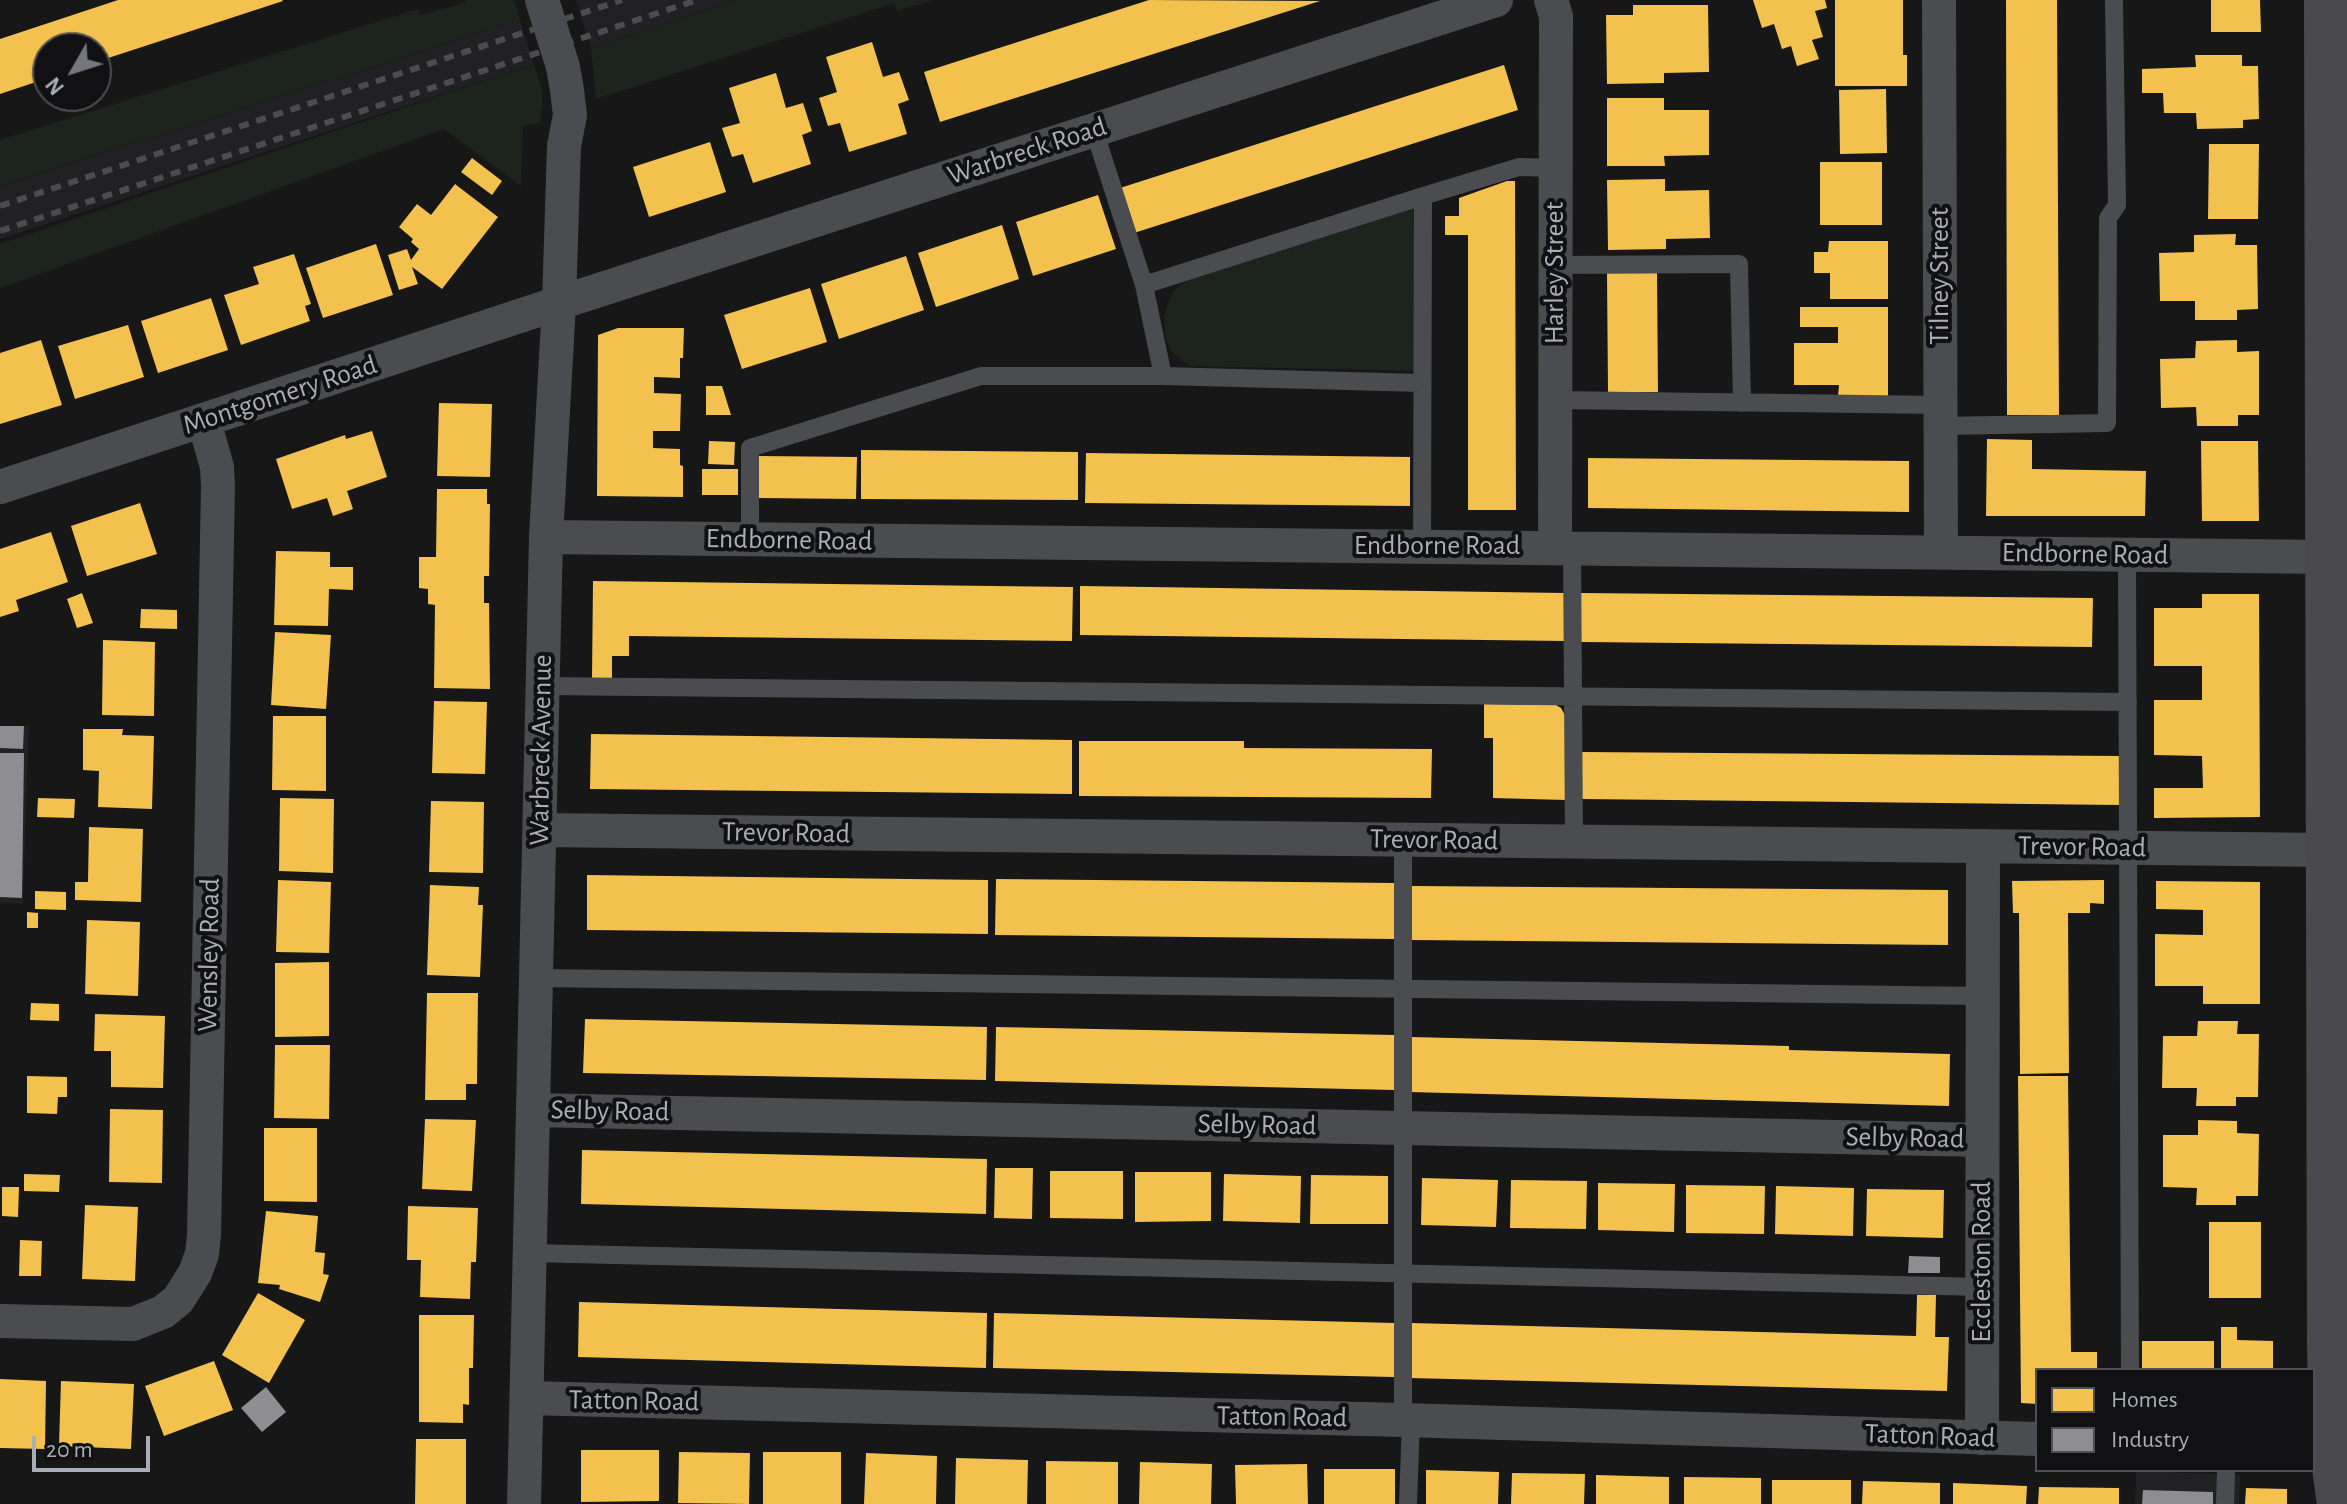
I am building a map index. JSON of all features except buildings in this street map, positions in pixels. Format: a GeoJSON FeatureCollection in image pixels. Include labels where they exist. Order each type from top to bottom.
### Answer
{"type":"FeatureCollection","features":[{"type":"Feature","properties":{"kind":"street","name":"Warbreck Avenue"},"geometry":{"type":"LineString","coordinates":[[524,1504],[546,537],[564,146],[570,115],[563,67],[542,0]]}},
{"type":"Feature","properties":{"kind":"street","name":"Warbreck Road"},"geometry":{"type":"LineString","coordinates":[[559,303],[1496,0]]}},
{"type":"Feature","properties":{"kind":"street","name":"Harley Street"},"geometry":{"type":"LineString","coordinates":[[1551,0],[1556,16],[1555,400],[1564,547]]}},
{"type":"Feature","properties":{"kind":"street","name":"Tilney Street"},"geometry":{"type":"LineString","coordinates":[[1939,0],[1941,553]]}},
{"type":"Feature","properties":{"kind":"street"},"geometry":{"type":"LineString","coordinates":[[2326,0],[2328,850],[2338,1343],[2333,1473]]}},
{"type":"Feature","properties":{"kind":"street","name":"Montgomery Road"},"geometry":{"type":"LineString","coordinates":[[0,487],[559,303]]}},
{"type":"Feature","properties":{"kind":"street","name":"Wensley Road"},"geometry":{"type":"LineString","coordinates":[[0,1321],[133,1324],[163,1312],[178,1300],[195,1273],[202,1254],[218,485],[217,467],[204,421]]}},
{"type":"Feature","properties":{"kind":"street","name":"Endborne Road"},"geometry":{"type":"LineString","coordinates":[[546,537],[2329,557]]}},
{"type":"Feature","properties":{"kind":"street","name":"Trevor Road"},"geometry":{"type":"LineString","coordinates":[[540,830],[2328,850]]}},
{"type":"Feature","properties":{"kind":"street","name":"Eccleston Road"},"geometry":{"type":"LineString","coordinates":[[1982,1438],[1983,846]]}},
{"type":"Feature","properties":{"kind":"street","name":"Selby Road"},"geometry":{"type":"LineString","coordinates":[[533,1110],[1982,1140]]}},
{"type":"Feature","properties":{"kind":"street","name":"Tatton Road"},"geometry":{"type":"LineString","coordinates":[[527,1398],[2035,1439]]}},
{"type":"Feature","properties":{"kind":"lane"},"geometry":{"type":"LineString","coordinates":[[1555,400],[1742,403],[2107,423],[2108,218],[2117,205],[2114,0]]}},
{"type":"Feature","properties":{"kind":"lane"},"geometry":{"type":"LineString","coordinates":[[1094,130],[1144,285],[1163,376]]}},
{"type":"Feature","properties":{"kind":"lane"},"geometry":{"type":"LineString","coordinates":[[1144,285],[1519,167],[1555,168]]}},
{"type":"Feature","properties":{"kind":"lane"},"geometry":{"type":"LineString","coordinates":[[1422,546],[1423,196]]}},
{"type":"Feature","properties":{"kind":"lane"},"geometry":{"type":"LineString","coordinates":[[1555,265],[1739,264],[1742,403]]}},
{"type":"Feature","properties":{"kind":"lane"},"geometry":{"type":"LineString","coordinates":[[750,539],[750,448],[981,376],[1163,376],[1421,383]]}},
{"type":"Feature","properties":{"kind":"lane"},"geometry":{"type":"LineString","coordinates":[[1564,547],[1572,697],[1574,841]]}},
{"type":"Feature","properties":{"kind":"lane"},"geometry":{"type":"LineString","coordinates":[[2127,555],[2130,1368]]}},
{"type":"Feature","properties":{"kind":"lane"},"geometry":{"type":"LineString","coordinates":[[543,686],[2128,702]]}},
{"type":"Feature","properties":{"kind":"lane"},"geometry":{"type":"LineString","coordinates":[[1403,840],[1402,1274],[1408,1504]]}},
{"type":"Feature","properties":{"kind":"lane"},"geometry":{"type":"LineString","coordinates":[[536,978],[1983,996]]}},
{"type":"Feature","properties":{"kind":"lane"},"geometry":{"type":"LineString","coordinates":[[530,1253],[1982,1287]]}},
{"type":"Feature","properties":{"kind":"lane"},"geometry":{"type":"LineString","coordinates":[[2225,1504],[2226,1472]]}},
{"type":"Feature","properties":{"kind":"shaded area"},"geometry":{"type":"Polygon","coordinates":[[[468,0],[514,0],[520,20],[0,186],[0,140],[89,112],[112,112],[112,105],[418,9],[420,15],[468,0]]]}},
{"type":"Feature","properties":{"kind":"shaded area"},"geometry":{"type":"Polygon","coordinates":[[[576,0],[739,0],[591,48],[576,0]]]}},
{"type":"Feature","properties":{"kind":"shaded area"},"geometry":{"type":"Polygon","coordinates":[[[739,0],[932,0],[897,11],[894,3],[596,99],[591,48],[739,0]]]}},
{"type":"Feature","properties":{"kind":"shaded area"},"geometry":{"type":"Polygon","coordinates":[[[520,20],[534,64],[0,239],[0,186],[520,20]]]}},
{"type":"Feature","properties":{"kind":"shaded area"},"geometry":{"type":"Polygon","coordinates":[[[534,64],[542,90],[542,106],[540,123],[523,126],[521,186],[444,129],[0,288],[0,244],[534,64]]]}},
{"type":"Feature","properties":{"kind":"shaded area"},"geometry":{"type":"Polygon","coordinates":[[[1417,203],[1416,371],[1191,366],[1173,353],[1166,340],[1164,319],[1167,306],[1174,290],[1191,278],[1417,203]]]}},
{"type":"Feature","properties":{"kind":"shaded area"},"geometry":{"type":"Polygon","coordinates":[[[0,726],[29,726],[23,904],[0,903],[0,726]]]}},
{"type":"Feature","properties":{"kind":"shaded area"},"geometry":{"type":"Polygon","coordinates":[[[2136,1472],[2240,1475],[2239,1504],[2135,1504],[2136,1472]]]}},
{"type":"Feature","properties":{"kind":"railway"},"geometry":{"type":"LineString","coordinates":[[0,206],[622,0]]}},
{"type":"Feature","properties":{"kind":"railway"},"geometry":{"type":"LineString","coordinates":[[0,231],[697,0]]}}]}
